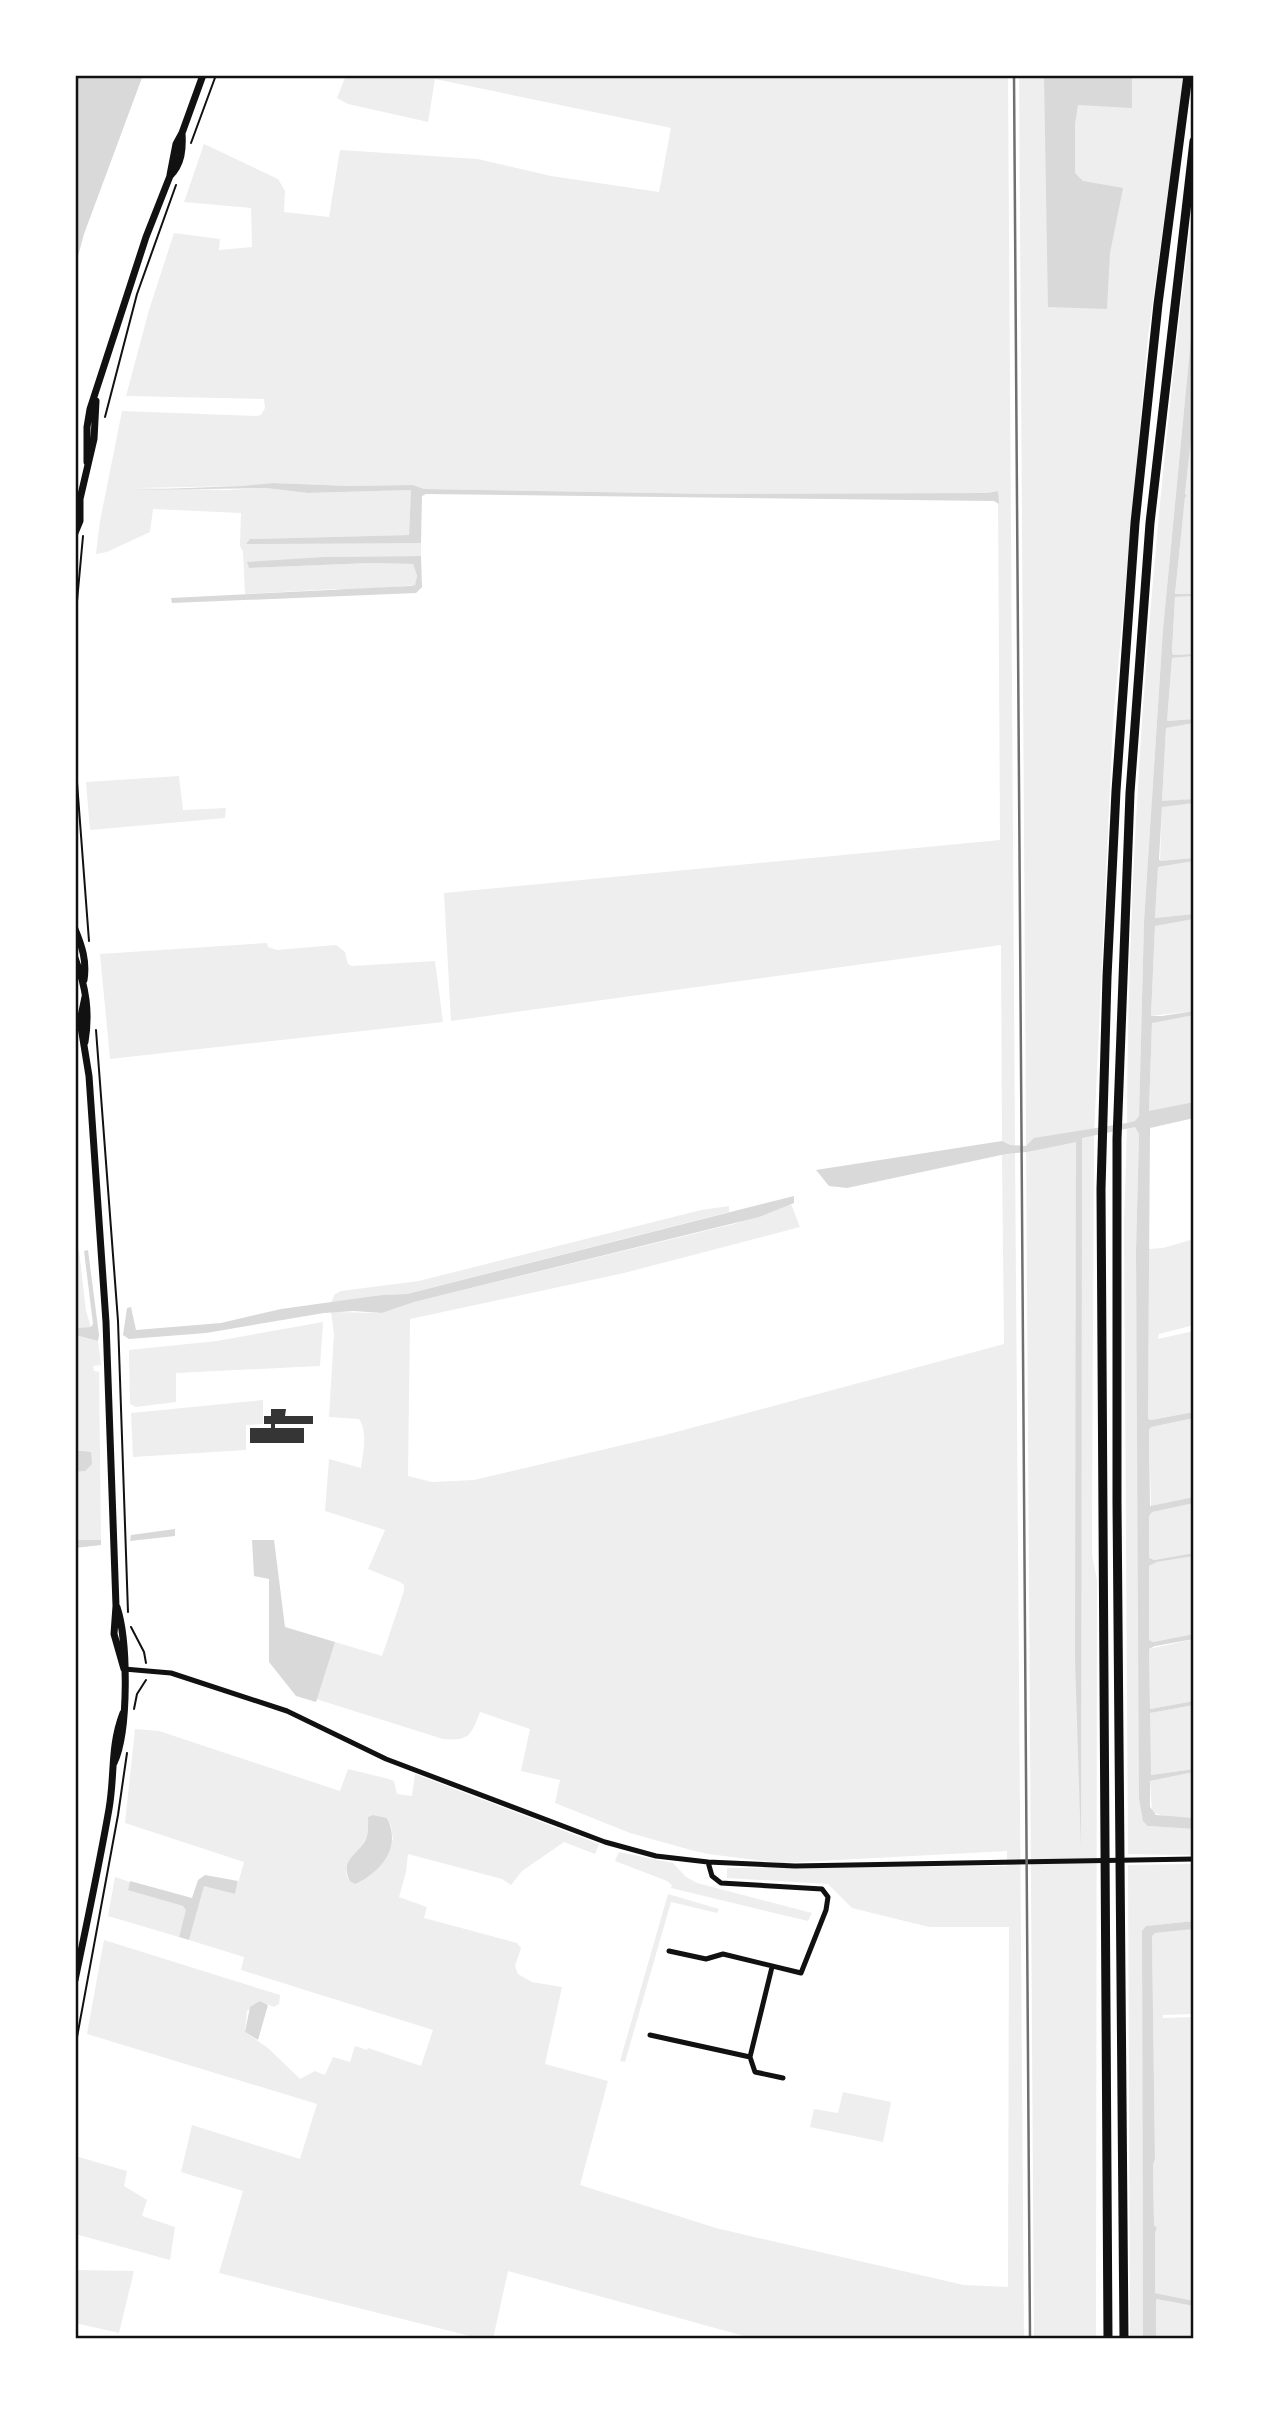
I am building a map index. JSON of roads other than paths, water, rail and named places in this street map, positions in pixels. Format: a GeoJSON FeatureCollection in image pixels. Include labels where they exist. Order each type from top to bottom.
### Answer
{"type":"FeatureCollection","features":[{"type":"Feature","properties":{"kind":"highway"},"geometry":{"type":"LineString","coordinates":[[1108,2339],[1102,1502],[1102,1142],[1107,976],[1116,791],[1135,523],[1158,304],[1188,75]]}},
{"type":"Feature","properties":{"kind":"highway"},"geometry":{"type":"LineString","coordinates":[[1124,2339],[1117,1501],[1117,1139],[1130,793],[1150,523],[1194,141]]}},
{"type":"Feature","properties":{"kind":"main road"},"geometry":{"type":"LineString","coordinates":[[79,533],[80,499],[94,439],[98,387],[146,237],[170,176],[176,144],[203,78]]}},
{"type":"Feature","properties":{"kind":"main road"},"geometry":{"type":"LineString","coordinates":[[75,511],[80,499]]}},
{"type":"Feature","properties":{"kind":"main road"},"geometry":{"type":"LineString","coordinates":[[75,929],[83,950],[83,981]]}},
{"type":"Feature","properties":{"kind":"main road"},"geometry":{"type":"LineString","coordinates":[[75,958],[85,997],[80,1021],[89,1076],[106,1322],[116,1606],[124,1636],[122,1713],[112,1751],[114,1764],[109,1806],[75,1980]]}},
{"type":"Feature","properties":{"kind":"street"},"geometry":{"type":"LineString","coordinates":[[124,1669],[172,1673],[287,1711],[386,1759],[605,1842],[656,1856],[708,1863],[794,1866],[1194,1858]]}},
{"type":"Feature","properties":{"kind":"street"},"geometry":{"type":"LineString","coordinates":[[669,1951],[706,1959],[723,1954],[801,1973],[828,1897],[822,1889],[721,1883],[712,1876],[708,1863]]}},
{"type":"Feature","properties":{"kind":"street"},"geometry":{"type":"LineString","coordinates":[[772,1967],[750,2057],[755,2072],[783,2078]]}},
{"type":"Feature","properties":{"kind":"street"},"geometry":{"type":"LineString","coordinates":[[650,2035],[750,2057]]}},
{"type":"Feature","properties":{"kind":"railway"},"geometry":{"type":"LineString","coordinates":[[1014,75],[1030,2339]]}}]}
